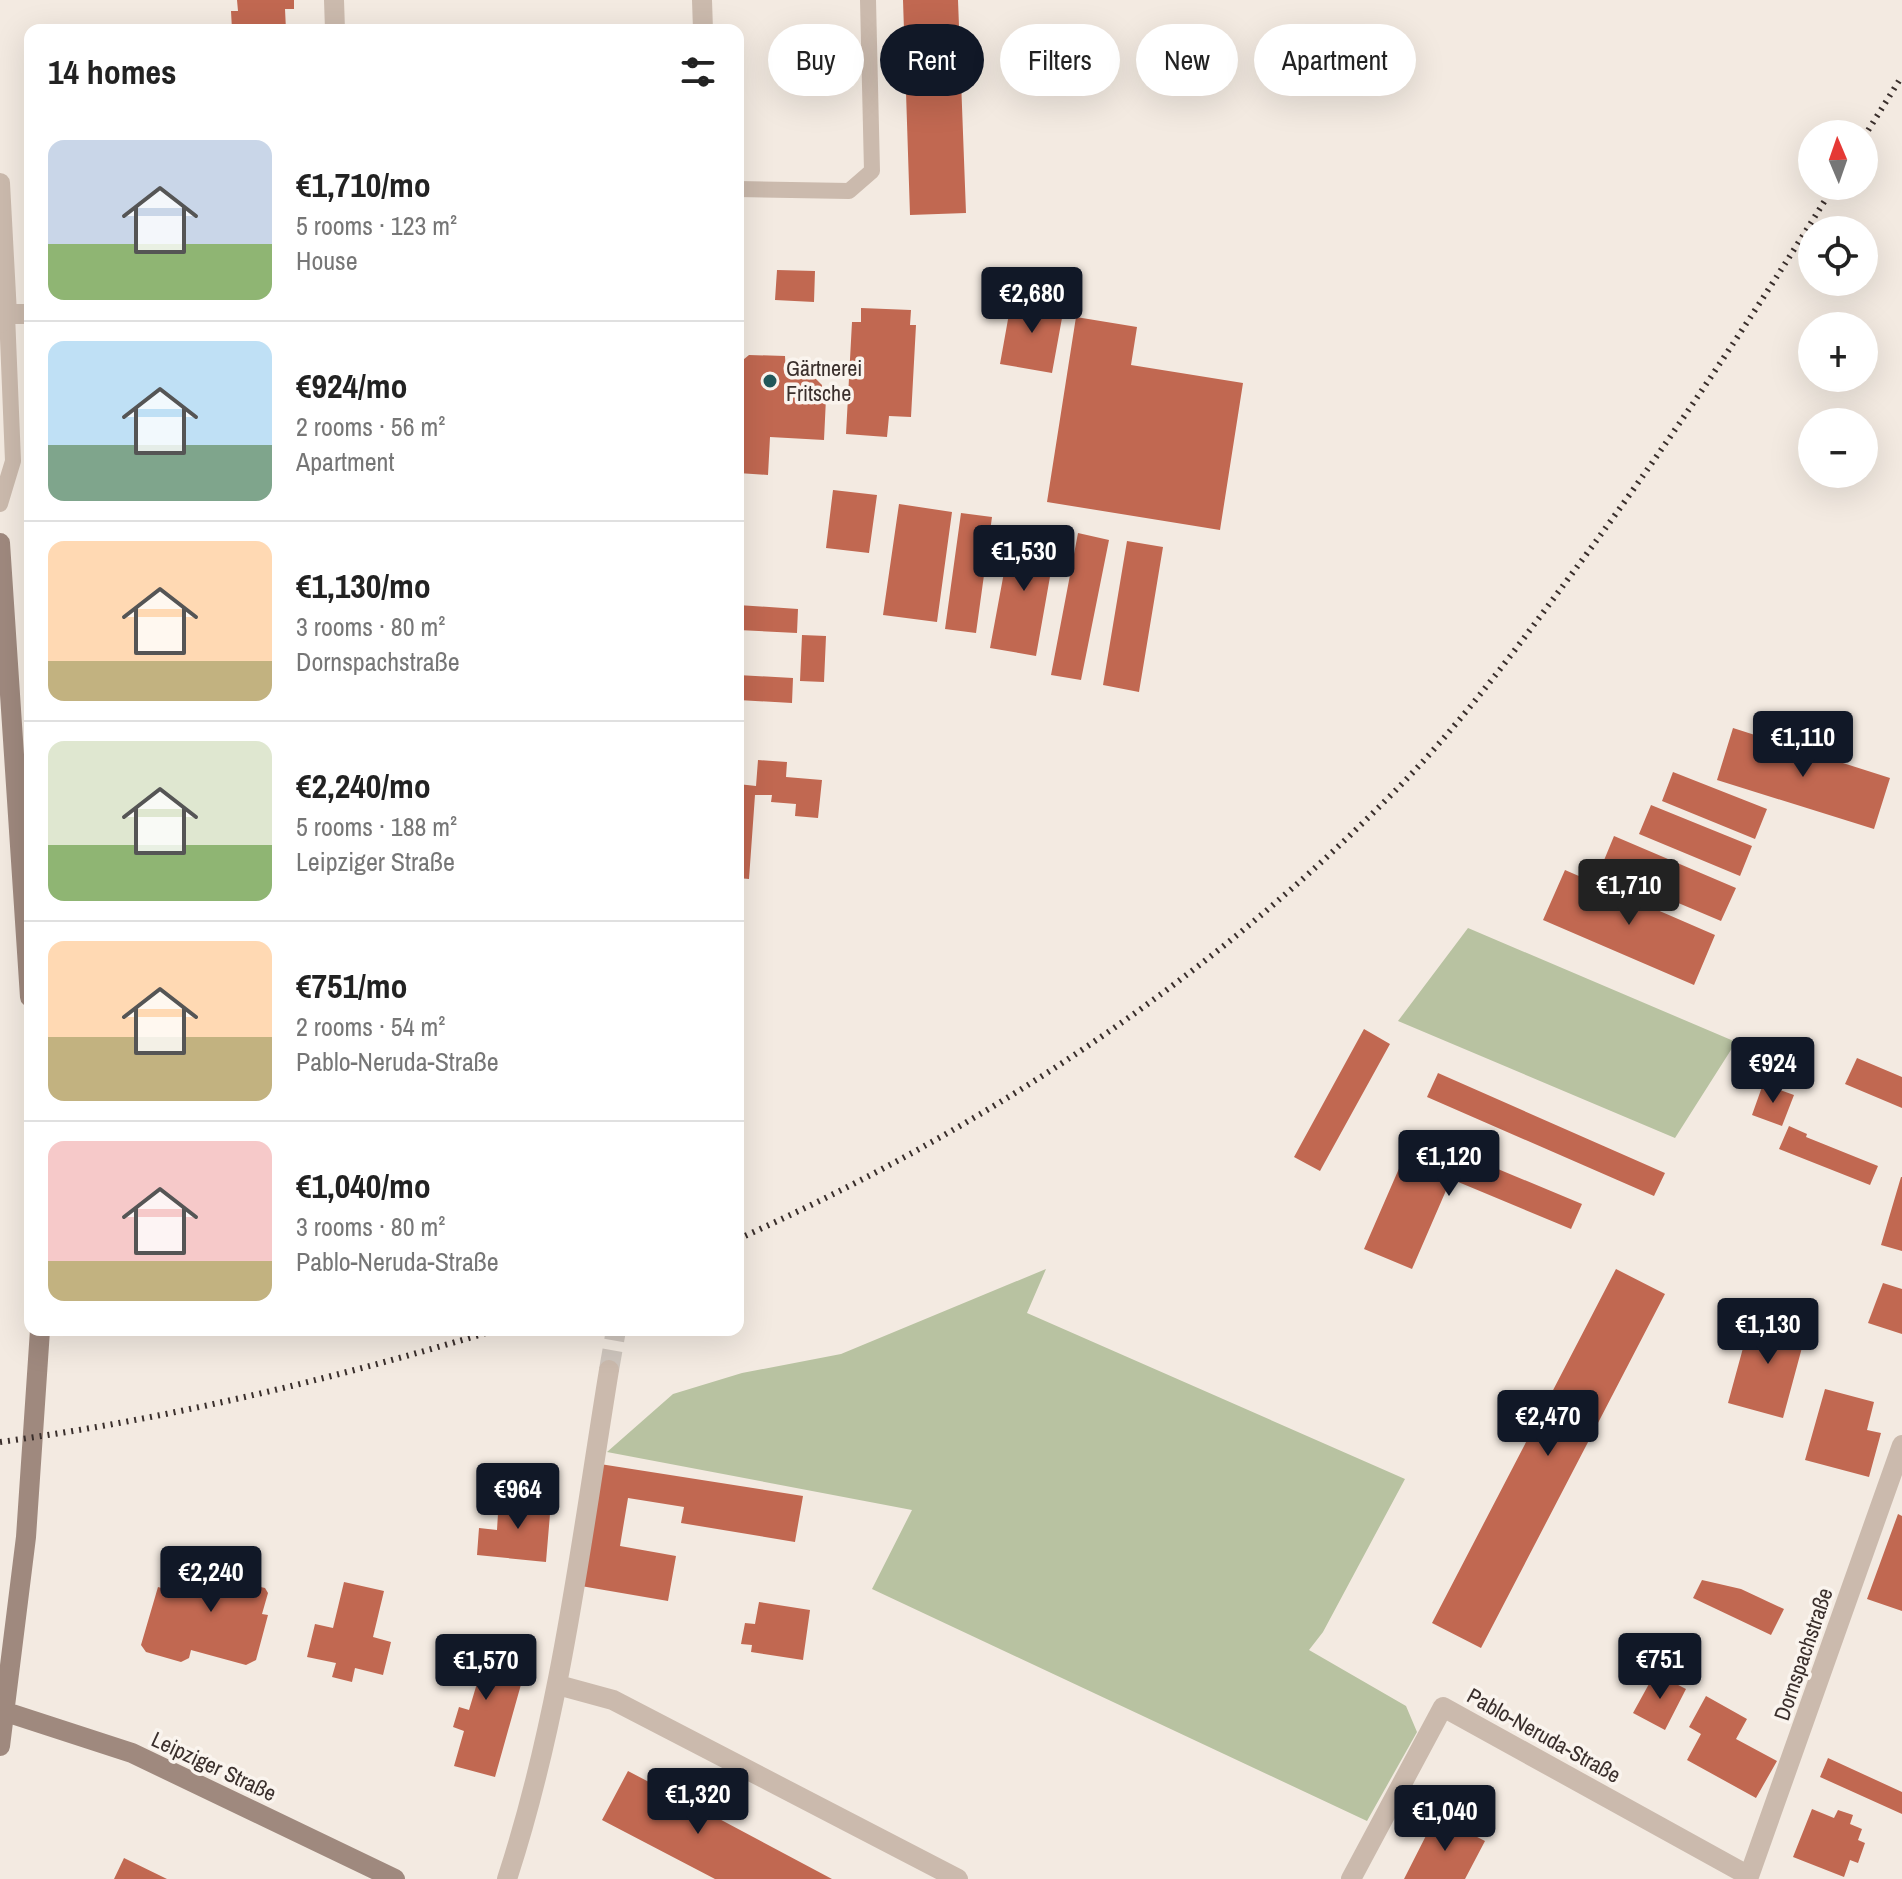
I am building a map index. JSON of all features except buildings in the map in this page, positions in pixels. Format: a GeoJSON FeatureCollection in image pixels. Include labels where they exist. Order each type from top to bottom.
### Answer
{"type":"FeatureCollection","features":[{"type":"Feature","properties":{"kind":"main road"},"geometry":{"type":"LineString","coordinates":[[0,543],[5,687],[24,923]]}},
{"type":"Feature","properties":{"kind":"main road"},"geometry":{"type":"LineString","coordinates":[[0,1746],[26,1537],[40,1336]]}},
{"type":"Feature","properties":{"kind":"main road","name":"Leipziger Straße"},"geometry":{"type":"LineString","coordinates":[[6,1712],[132,1753],[395,1879]]}},
{"type":"Feature","properties":{"kind":"street"},"geometry":{"type":"LineString","coordinates":[[334,0],[335,24]]}},
{"type":"Feature","properties":{"kind":"street"},"geometry":{"type":"LineString","coordinates":[[702,0],[703,24]]}},
{"type":"Feature","properties":{"kind":"street"},"geometry":{"type":"LineString","coordinates":[[0,183],[4,319],[24,315]]}},
{"type":"Feature","properties":{"kind":"street"},"geometry":{"type":"LineString","coordinates":[[507,1879],[535,1791],[558,1685],[609,1370]]}},
{"type":"Feature","properties":{"kind":"street","name":"Dornspachstraße"},"geometry":{"type":"LineString","coordinates":[[1749,1878],[1902,1445]]}},
{"type":"Feature","properties":{"kind":"street"},"geometry":{"type":"LineString","coordinates":[[558,1685],[613,1700],[958,1879]]}},
{"type":"Feature","properties":{"kind":"street","name":"Pablo-Neruda-Straße"},"geometry":{"type":"LineString","coordinates":[[1351,1879],[1443,1707],[1749,1878]]}},
{"type":"Feature","properties":{"kind":"lane"},"geometry":{"type":"LineString","coordinates":[[744,189],[849,191],[872,171],[868,0]]}},
{"type":"Feature","properties":{"kind":"lane"},"geometry":{"type":"LineString","coordinates":[[0,504],[13,461],[4,319]]}},
{"type":"Feature","properties":{"kind":"green space"},"geometry":{"type":"Polygon","coordinates":[[[1468,928],[1736,1042],[1675,1138],[1398,1021],[1468,928]]]}},
{"type":"Feature","properties":{"kind":"green space"},"geometry":{"type":"Polygon","coordinates":[[[1046,1269],[1027,1313],[1405,1479],[1323,1632],[1309,1650],[1406,1706],[1417,1732],[1367,1821],[872,1589],[912,1510],[607,1452],[673,1394],[742,1373],[841,1354],[1046,1269]]]}},
{"type":"Feature","properties":{"kind":"tunnel"},"geometry":{"type":"LineString","coordinates":[[609,1370],[615,1336]]}},
{"type":"Feature","properties":{"kind":"railway"},"geometry":{"type":"LineString","coordinates":[[1875,120],[1902,76]]}},
{"type":"Feature","properties":{"kind":"railway"},"geometry":{"type":"LineString","coordinates":[[744,1236],[914,1152],[1082,1050],[1162,994],[1239,933],[1314,869],[1385,801],[1481,694],[1603,531],[1705,386],[1825,200]]}},
{"type":"Feature","properties":{"kind":"railway"},"geometry":{"type":"LineString","coordinates":[[0,1442],[126,1422],[250,1396],[475,1336]]}},
{"type":"Feature","properties":{"kind":"place","name":"Gärtnerei Fritsche"},"geometry":{"type":"Point","coordinates":[770,381]}}]}
